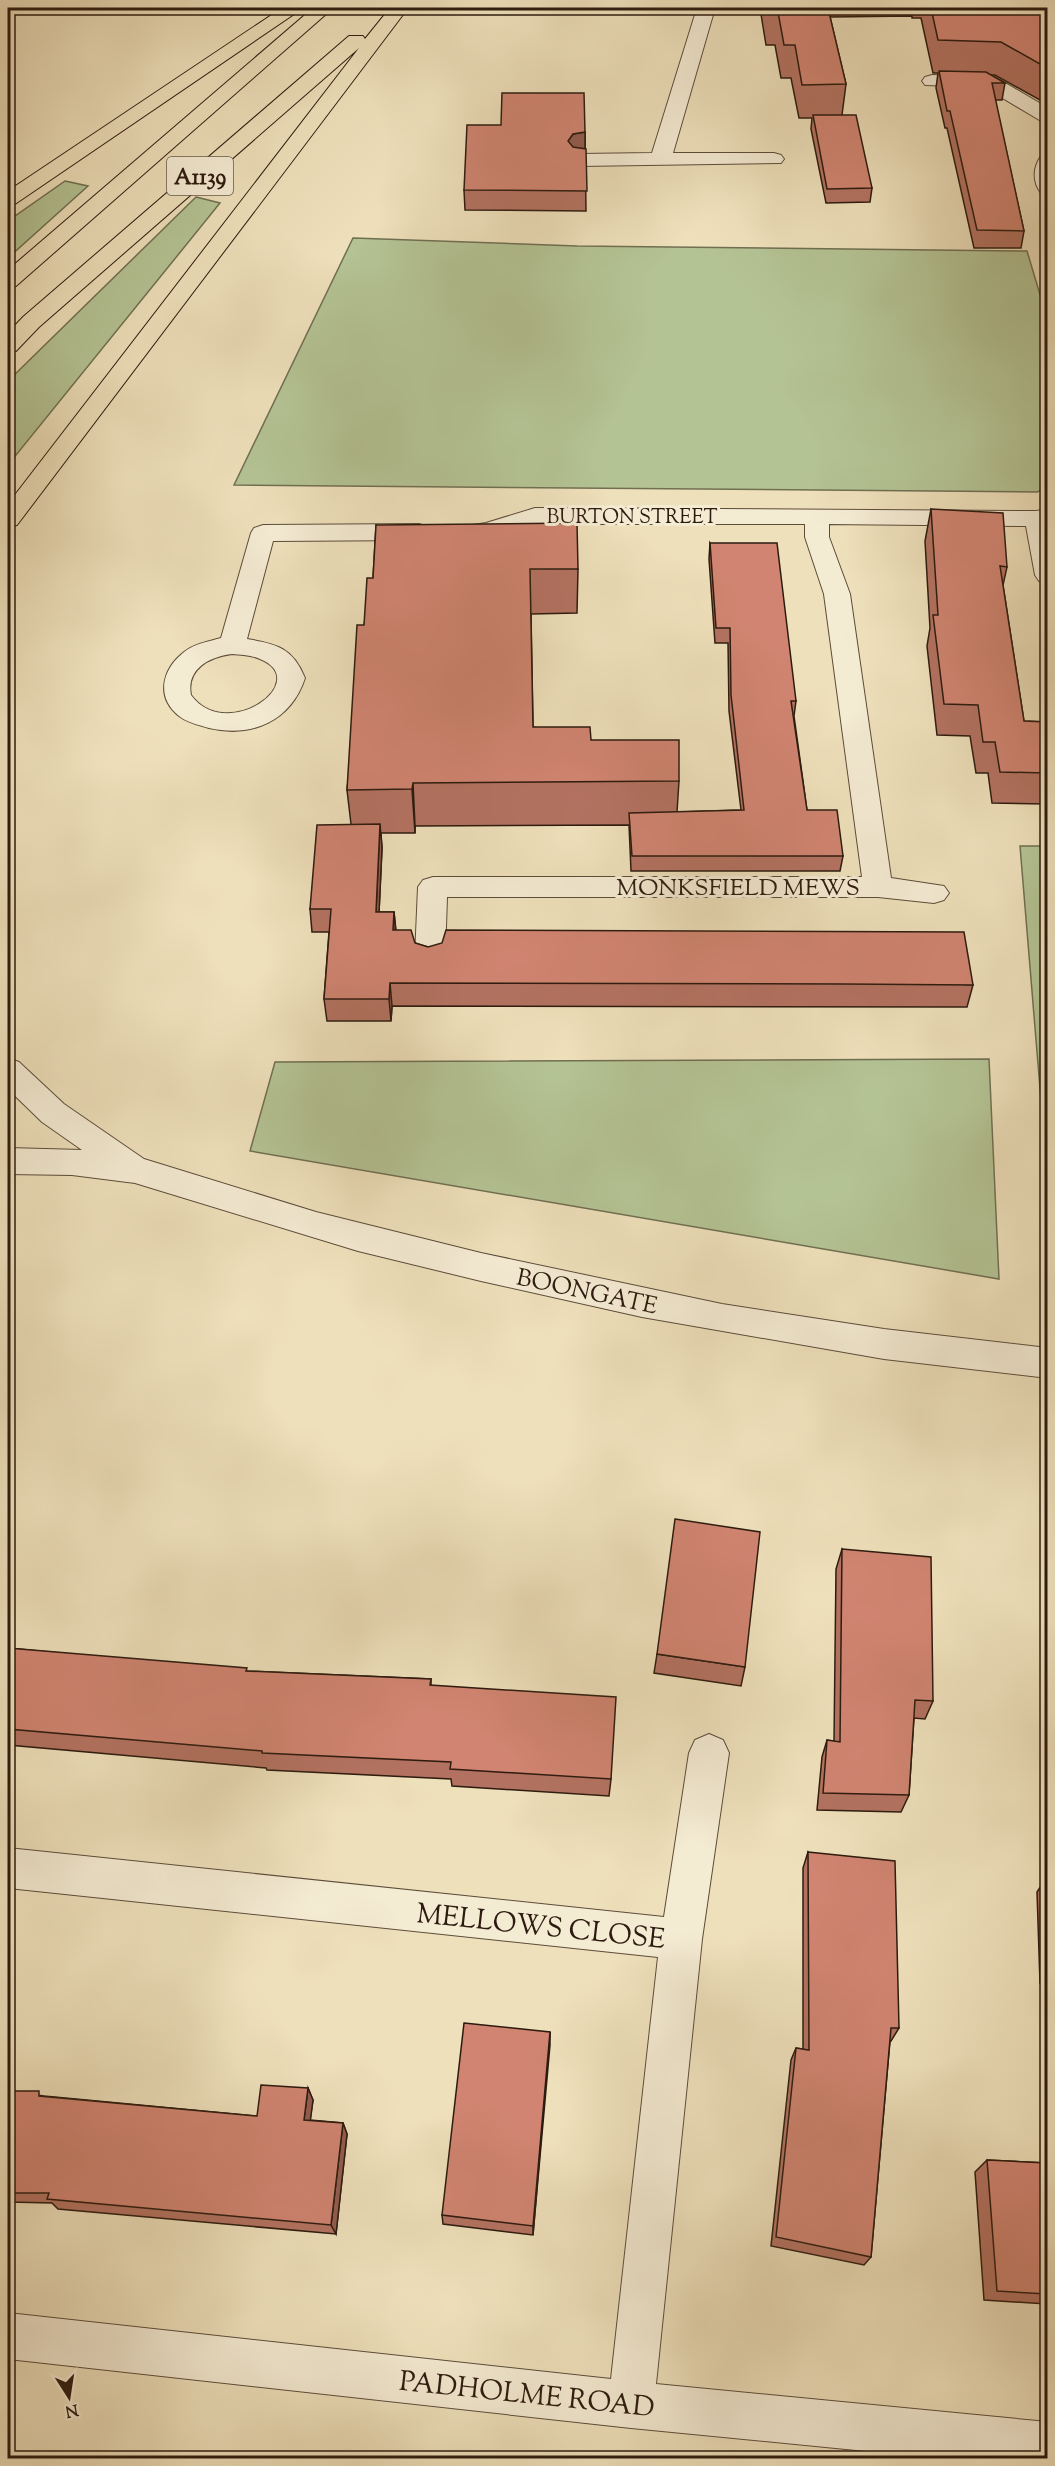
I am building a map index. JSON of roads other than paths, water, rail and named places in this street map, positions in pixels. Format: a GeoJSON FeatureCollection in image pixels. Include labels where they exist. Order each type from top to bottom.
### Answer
{"type":"FeatureCollection","features":[{"type":"Feature","properties":{"kind":"highway"},"geometry":{"type":"LineString","coordinates":[[8,200],[294,8]]}},
{"type":"Feature","properties":{"kind":"highway","name":"A1139"},"geometry":{"type":"LineString","coordinates":[[8,281],[324,8]]}},
{"type":"Feature","properties":{"kind":"highway","name":"A1139"},"geometry":{"type":"LineString","coordinates":[[8,346],[40,314],[394,8]]}},
{"type":"Feature","properties":{"kind":"highway","name":"A1139"},"geometry":{"type":"LineString","coordinates":[[8,520],[399,8]]}},
{"type":"Feature","properties":{"kind":"street"},"geometry":{"type":"LineString","coordinates":[[661,159],[706,8]]}},
{"type":"Feature","properties":{"kind":"street"},"geometry":{"type":"LineString","coordinates":[[932,81],[988,81],[1047,117]]}},
{"type":"Feature","properties":{"kind":"street"},"geometry":{"type":"LineString","coordinates":[[580,160],[774,159]]}},
{"type":"Feature","properties":{"kind":"street"},"geometry":{"type":"LineString","coordinates":[[1047,160],[1044,172],[1047,189]]}},
{"type":"Feature","properties":{"kind":"street","name":"BURTON STREET"},"geometry":{"type":"LineString","coordinates":[[232,645],[263,533],[488,531],[535,516],[1042,518]]}},
{"type":"Feature","properties":{"kind":"street","name":"MONKSFIELD MEWS"},"geometry":{"type":"LineString","coordinates":[[430,957],[434,887],[878,887],[837,594],[817,537],[817,516]]}},
{"type":"Feature","properties":{"kind":"street"},"geometry":{"type":"LineString","coordinates":[[1042,518],[1047,575]]}},
{"type":"Feature","properties":{"kind":"street"},"geometry":{"type":"LineString","coordinates":[[878,887],[934,893]]}},
{"type":"Feature","properties":{"kind":"street","name":"BOONGATE"},"geometry":{"type":"LineString","coordinates":[[8,1070],[52,1113],[136,1170]]}},
{"type":"Feature","properties":{"kind":"street","name":"BOONGATE"},"geometry":{"type":"LineString","coordinates":[[8,1161],[40,1160],[136,1170],[294,1220],[497,1272],[631,1301],[792,1331],[974,1356],[1047,1363]]}},
{"type":"Feature","properties":{"kind":"street"},"geometry":{"type":"LineString","coordinates":[[681,1940],[709,1753]]}},
{"type":"Feature","properties":{"kind":"street","name":"MELLOWS CLOSE"},"geometry":{"type":"LineString","coordinates":[[8,1868],[681,1940],[631,2405]]}},
{"type":"Feature","properties":{"kind":"street","name":"PADHOLME ROAD"},"geometry":{"type":"LineString","coordinates":[[8,2336],[631,2405],[1047,2446]]}}]}
